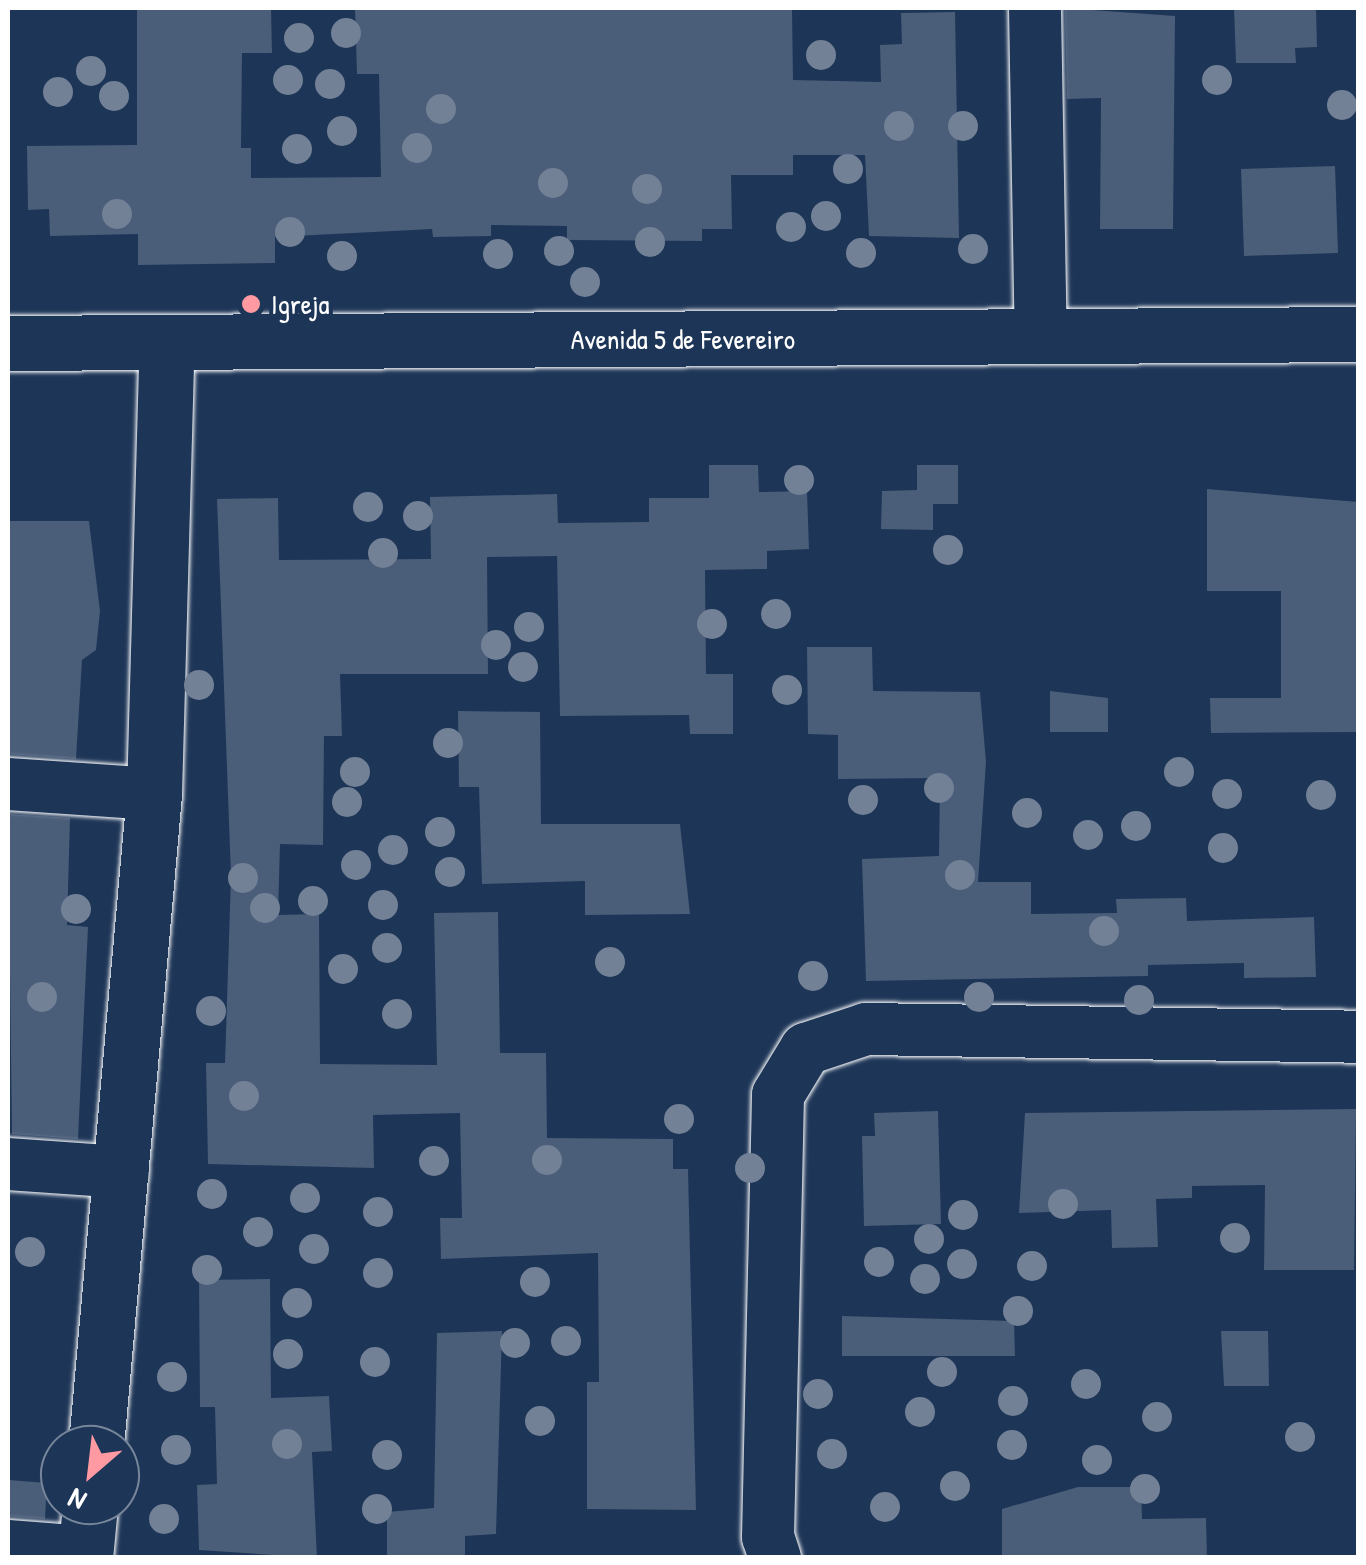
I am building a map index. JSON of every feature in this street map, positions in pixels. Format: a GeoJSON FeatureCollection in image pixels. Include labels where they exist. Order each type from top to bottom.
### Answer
{"type":"FeatureCollection","features":[{"type":"Feature","properties":{"kind":"street"},"geometry":{"type":"LineString","coordinates":[[1036,8],[1041,338]]}},
{"type":"Feature","properties":{"kind":"street","name":"Avenida 5 de Fevereiro"},"geometry":{"type":"LineString","coordinates":[[8,343],[1358,334]]}},
{"type":"Feature","properties":{"kind":"street"},"geometry":{"type":"LineString","coordinates":[[98,1425],[154,794],[167,342]]}},
{"type":"Feature","properties":{"kind":"street"},"geometry":{"type":"LineString","coordinates":[[8,784],[154,794]]}},
{"type":"Feature","properties":{"kind":"street"},"geometry":{"type":"LineString","coordinates":[[776,1558],[768,1537],[778,1095],[806,1049],[866,1029],[1358,1038]]}},
{"type":"Feature","properties":{"kind":"street"},"geometry":{"type":"LineString","coordinates":[[8,1164],[123,1172]]}},
{"type":"Feature","properties":{"kind":"street"},"geometry":{"type":"LineString","coordinates":[[8,1546],[87,1538]]}},
{"type":"Feature","properties":{"kind":"building"},"geometry":{"type":"Polygon","coordinates":[[[137,8],[271,8],[272,53],[242,53],[241,148],[251,148],[251,178],[381,177],[379,74],[357,74],[355,8],[792,8],[793,80],[881,82],[880,45],[902,44],[901,13],[955,12],[959,238],[869,236],[865,155],[793,155],[793,175],[731,175],[732,229],[702,229],[702,241],[567,240],[567,226],[491,225],[491,236],[433,237],[432,229],[275,237],[275,263],[138,265],[138,234],[50,236],[49,209],[28,210],[27,146],[137,145],[137,8]]]}},
{"type":"Feature","properties":{"kind":"building"},"geometry":{"type":"Polygon","coordinates":[[[1065,8],[1175,16],[1173,229],[1100,229],[1101,98],[1067,99],[1065,8]]]}},
{"type":"Feature","properties":{"kind":"building"},"geometry":{"type":"Polygon","coordinates":[[[1234,8],[1316,8],[1317,47],[1295,48],[1296,63],[1236,63],[1234,8]]]}},
{"type":"Feature","properties":{"kind":"building"},"geometry":{"type":"Polygon","coordinates":[[[1335,166],[1338,253],[1244,256],[1241,169],[1335,166]]]}},
{"type":"Feature","properties":{"kind":"building"},"geometry":{"type":"Polygon","coordinates":[[[709,465],[758,465],[759,492],[807,491],[809,549],[767,551],[767,569],[705,570],[706,674],[733,674],[733,734],[690,734],[689,715],[560,716],[557,556],[487,557],[488,674],[340,674],[342,736],[324,736],[323,845],[280,844],[278,915],[319,914],[320,1064],[437,1065],[434,913],[498,912],[500,1053],[546,1053],[547,1138],[673,1139],[673,1169],[688,1169],[696,1510],[587,1509],[587,1382],[599,1382],[598,1253],[441,1259],[440,1218],[462,1218],[460,1113],[373,1115],[374,1168],[208,1164],[206,1063],[225,1063],[231,876],[217,499],[278,498],[279,560],[431,559],[430,497],[557,494],[558,523],[649,522],[649,498],[709,498],[709,465]]]}},
{"type":"Feature","properties":{"kind":"building"},"geometry":{"type":"Polygon","coordinates":[[[917,465],[958,465],[958,504],[933,504],[933,530],[881,529],[882,491],[917,490],[917,465]]]}},
{"type":"Feature","properties":{"kind":"building"},"geometry":{"type":"Polygon","coordinates":[[[1207,489],[1358,502],[1358,732],[1211,733],[1210,698],[1281,698],[1281,591],[1207,591],[1207,489]]]}},
{"type":"Feature","properties":{"kind":"building"},"geometry":{"type":"Polygon","coordinates":[[[8,521],[89,521],[100,611],[96,650],[82,660],[76,759],[8,754],[8,521]]]}},
{"type":"Feature","properties":{"kind":"building"},"geometry":{"type":"Polygon","coordinates":[[[807,647],[872,647],[873,691],[980,692],[986,762],[978,882],[1031,882],[1031,914],[1117,913],[1116,899],[1186,898],[1187,921],[1314,917],[1316,977],[1244,978],[1244,963],[1148,965],[1148,976],[866,981],[862,859],[939,856],[940,778],[838,779],[838,735],[808,734],[807,647]]]}},
{"type":"Feature","properties":{"kind":"building"},"geometry":{"type":"Polygon","coordinates":[[[1050,691],[1108,698],[1108,732],[1050,732],[1050,691]]]}},
{"type":"Feature","properties":{"kind":"building"},"geometry":{"type":"Polygon","coordinates":[[[458,711],[540,712],[541,824],[680,824],[690,914],[585,915],[585,881],[482,884],[479,787],[459,787],[458,711]]]}},
{"type":"Feature","properties":{"kind":"building"},"geometry":{"type":"Polygon","coordinates":[[[8,814],[70,818],[67,925],[88,927],[78,1139],[12,1134],[8,814]]]}},
{"type":"Feature","properties":{"kind":"building"},"geometry":{"type":"Polygon","coordinates":[[[1356,1109],[1354,1270],[1264,1270],[1265,1185],[1192,1186],[1192,1198],[1156,1199],[1158,1247],[1112,1248],[1111,1210],[1019,1213],[1025,1113],[1356,1109]]]}},
{"type":"Feature","properties":{"kind":"building"},"geometry":{"type":"Polygon","coordinates":[[[938,1111],[941,1224],[864,1226],[862,1136],[875,1136],[874,1113],[938,1111]]]}},
{"type":"Feature","properties":{"kind":"building"},"geometry":{"type":"Polygon","coordinates":[[[270,1279],[271,1398],[329,1396],[332,1451],[312,1452],[317,1558],[199,1550],[197,1485],[217,1484],[215,1407],[200,1407],[199,1280],[270,1279]]]}},
{"type":"Feature","properties":{"kind":"building"},"geometry":{"type":"Polygon","coordinates":[[[842,1316],[1014,1321],[1015,1356],[842,1356],[842,1316]]]}},
{"type":"Feature","properties":{"kind":"building"},"geometry":{"type":"Polygon","coordinates":[[[502,1331],[496,1534],[465,1536],[465,1558],[387,1558],[387,1512],[434,1508],[437,1333],[502,1331]]]}},
{"type":"Feature","properties":{"kind":"building"},"geometry":{"type":"Polygon","coordinates":[[[1221,1331],[1268,1331],[1269,1386],[1224,1386],[1221,1331]]]}},
{"type":"Feature","properties":{"kind":"building"},"geometry":{"type":"Polygon","coordinates":[[[9,1480],[40,1482],[40,1519],[8,1516],[9,1480]]]}},
{"type":"Feature","properties":{"kind":"building"},"geometry":{"type":"Polygon","coordinates":[[[1078,1487],[1141,1487],[1142,1519],[1206,1518],[1207,1558],[1002,1558],[1002,1509],[1078,1487]]]}},
{"type":"Feature","properties":{"kind":"place","name":"Igreja"},"geometry":{"type":"Point","coordinates":[251,304]}}]}
